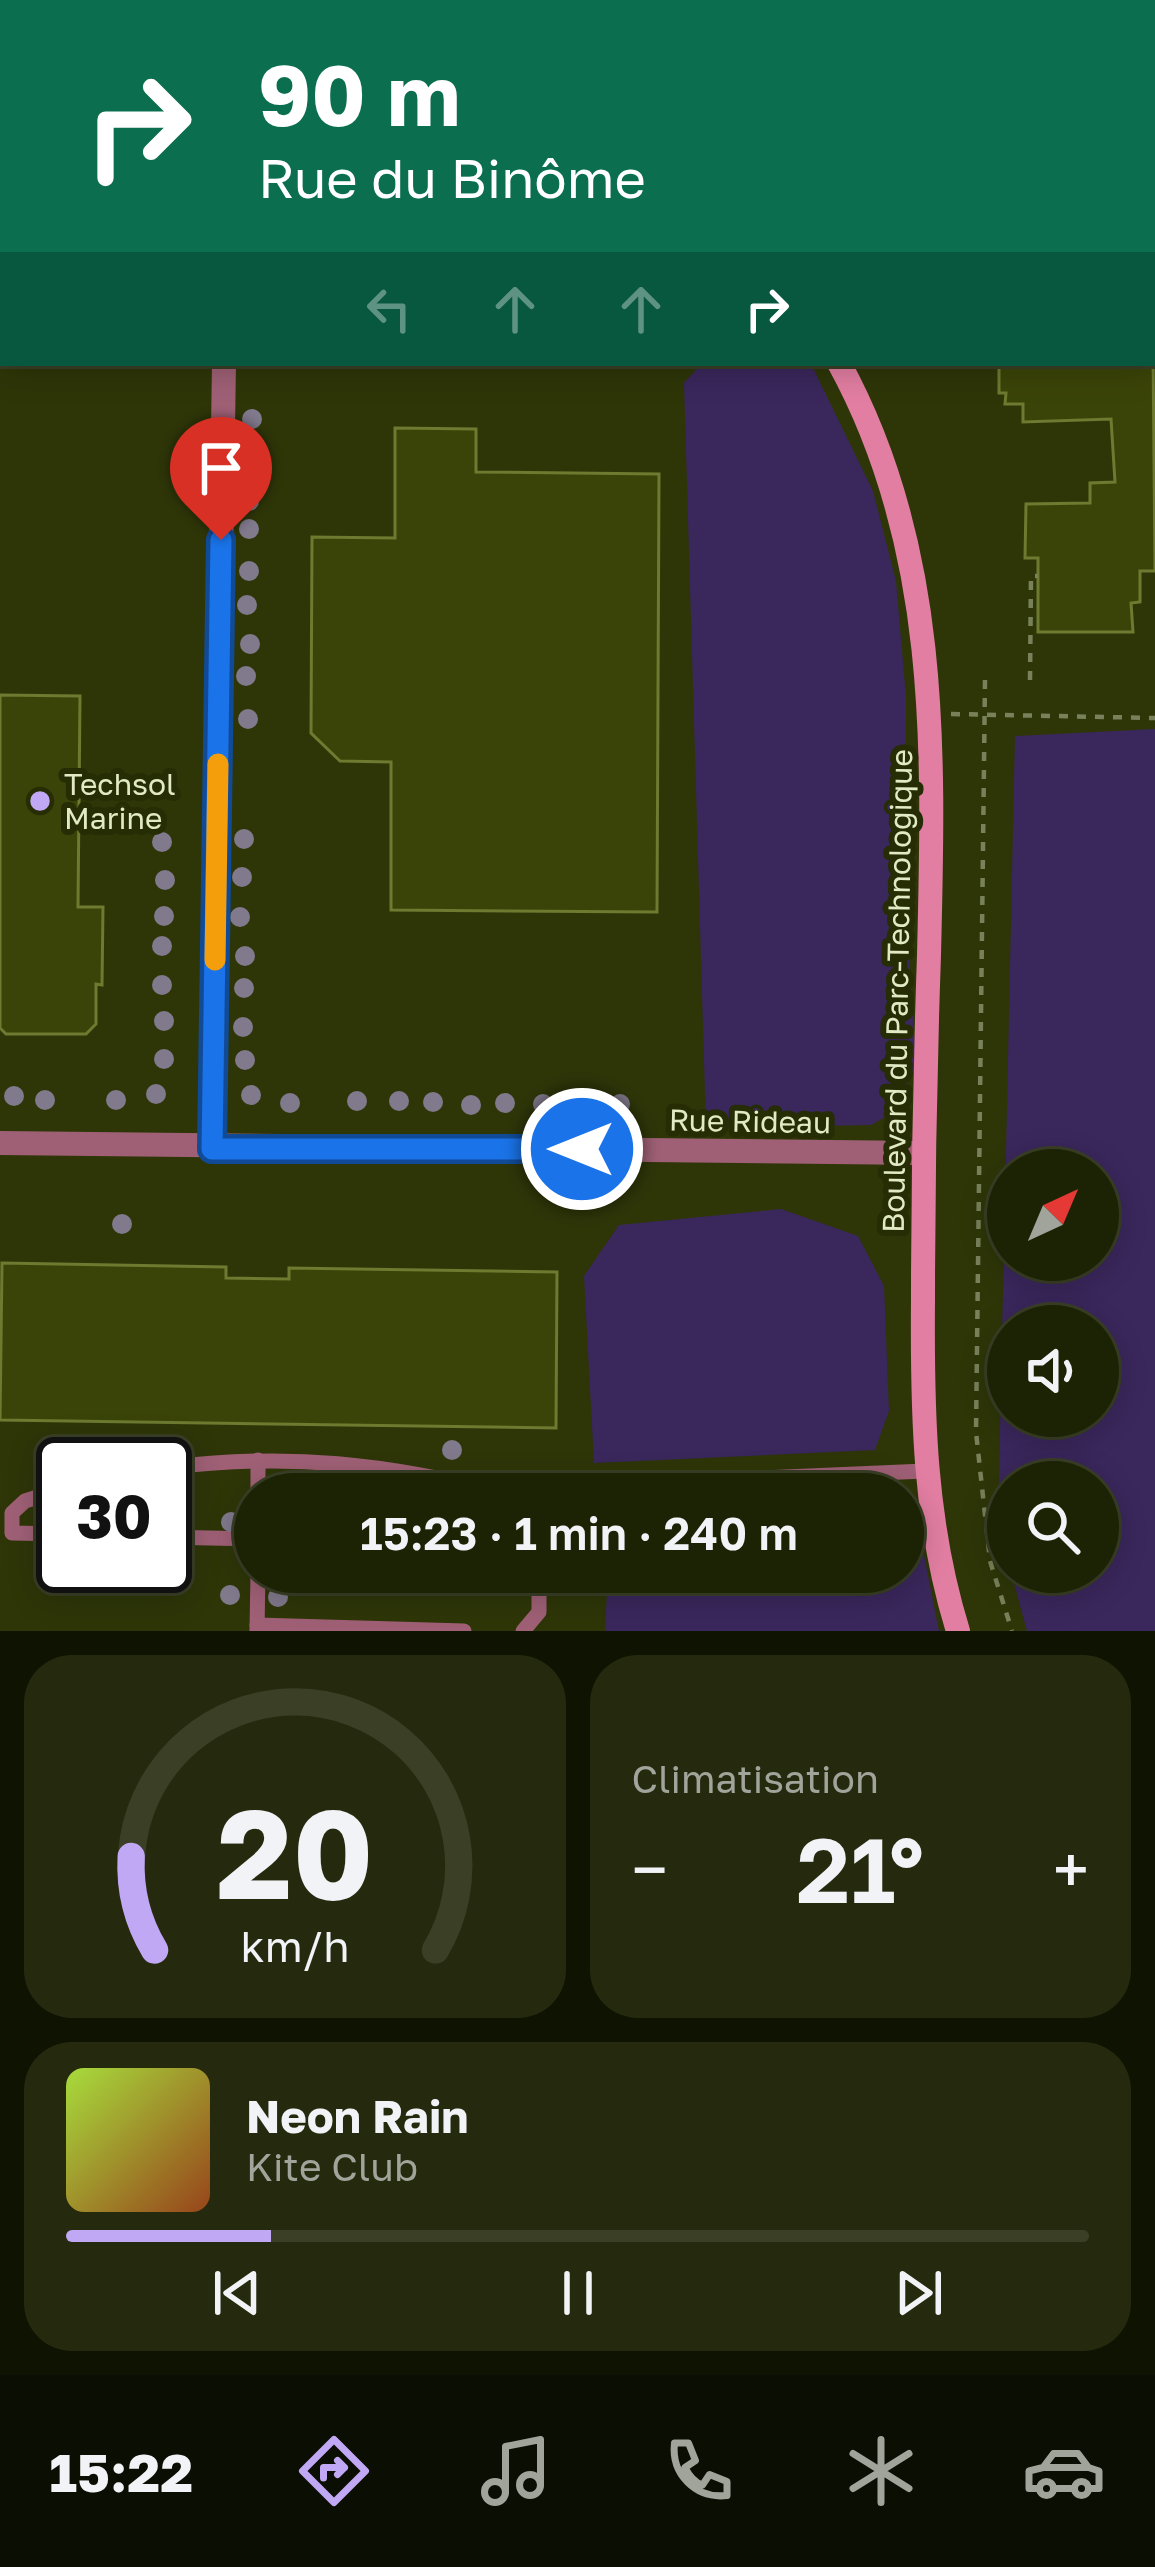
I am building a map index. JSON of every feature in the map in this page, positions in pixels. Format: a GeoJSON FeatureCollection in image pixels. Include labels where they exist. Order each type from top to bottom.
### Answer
{"type":"FeatureCollection","features":[{"type":"Feature","properties":{"kind":"street"},"geometry":{"type":"LineString","coordinates":[[212,1149],[224,366]]}},
{"type":"Feature","properties":{"kind":"street","name":"Boulevard du Parc-Technologique"},"geometry":{"type":"LineString","coordinates":[[841,366],[861,404],[898,502],[918,585],[932,714],[923,1153],[926,1471],[944,1584],[958,1631]]}},
{"type":"Feature","properties":{"kind":"street","name":"Rue Rideau"},"geometry":{"type":"LineString","coordinates":[[0,1143],[212,1149],[923,1153]]}},
{"type":"Feature","properties":{"kind":"lane"},"geometry":{"type":"LineString","coordinates":[[258,1460],[258,1473]]}},
{"type":"Feature","properties":{"kind":"lane"},"geometry":{"type":"LineString","coordinates":[[192,1466],[258,1460],[380,1464],[418,1473]]}},
{"type":"Feature","properties":{"kind":"lane"},"geometry":{"type":"LineString","coordinates":[[879,1473],[926,1471]]}},
{"type":"Feature","properties":{"kind":"lane"},"geometry":{"type":"LineString","coordinates":[[36,1498],[12,1513],[6,1533],[36,1534]]}},
{"type":"Feature","properties":{"kind":"lane"},"geometry":{"type":"LineString","coordinates":[[192,1538],[234,1539]]}},
{"type":"Feature","properties":{"kind":"lane"},"geometry":{"type":"LineString","coordinates":[[258,1593],[257,1628],[464,1631]]}},
{"type":"Feature","properties":{"kind":"lane"},"geometry":{"type":"LineString","coordinates":[[523,1631],[539,1612],[539,1593]]}},
{"type":"Feature","properties":{"kind":"path"},"geometry":{"type":"LineString","coordinates":[[1030,680],[1031,576],[1038,576]]}},
{"type":"Feature","properties":{"kind":"path"},"geometry":{"type":"LineString","coordinates":[[985,680],[976,1432],[990,1561],[1012,1631]]}},
{"type":"Feature","properties":{"kind":"path"},"geometry":{"type":"LineString","coordinates":[[932,714],[1155,718]]}},
{"type":"Feature","properties":{"kind":"shaded area"},"geometry":{"type":"Polygon","coordinates":[[[0,366],[1155,366],[1155,1631],[0,1631],[0,366]]]}},
{"type":"Feature","properties":{"kind":"shaded area"},"geometry":{"type":"Polygon","coordinates":[[[699,366],[813,368],[873,491],[896,581],[906,697],[905,890],[916,1067],[892,1113],[871,1125],[706,1128],[684,383],[699,366]]]}},
{"type":"Feature","properties":{"kind":"shaded area"},"geometry":{"type":"Polygon","coordinates":[[[1155,729],[1155,1631],[1027,1631],[1017,1593],[1119,1593],[1119,1461],[999,1461],[1000,1437],[1119,1437],[1119,1305],[1003,1305],[1003,1281],[1119,1281],[1119,1149],[1006,1149],[1015,736],[1155,729]]]}},
{"type":"Feature","properties":{"kind":"shaded area"},"geometry":{"type":"Polygon","coordinates":[[[781,1209],[858,1236],[884,1286],[889,1411],[875,1450],[594,1463],[584,1276],[619,1225],[781,1209]]]}},
{"type":"Feature","properties":{"kind":"shaded area"},"geometry":{"type":"Polygon","coordinates":[[[924,1555],[939,1631],[605,1631],[607,1593],[924,1593],[924,1555]]]}},
{"type":"Feature","properties":{"kind":"building"},"geometry":{"type":"Polygon","coordinates":[[[999,366],[1153,366],[1155,571],[1140,571],[1140,602],[1131,603],[1133,632],[1038,632],[1038,558],[1025,558],[1026,504],[1090,503],[1090,483],[1115,482],[1111,419],[1023,422],[1023,404],[1005,404],[1006,393],[999,393],[999,366]]]}},
{"type":"Feature","properties":{"kind":"building"},"geometry":{"type":"Polygon","coordinates":[[[395,428],[476,429],[476,472],[659,474],[657,912],[391,910],[391,762],[340,761],[311,733],[312,537],[395,538],[395,428]]]}},
{"type":"Feature","properties":{"kind":"building","name":"Techsol Marine"},"geometry":{"type":"Polygon","coordinates":[[[0,695],[80,696],[78,907],[103,907],[102,985],[96,984],[96,1024],[86,1034],[6,1034],[0,1028],[0,695]]]}},
{"type":"Feature","properties":{"kind":"building"},"geometry":{"type":"Polygon","coordinates":[[[2,1263],[226,1267],[226,1278],[289,1279],[289,1268],[557,1272],[556,1428],[0,1420],[2,1263]]]}},
{"type":"Feature","properties":{"kind":"slow traffic"},"geometry":{"type":"LineString","coordinates":[[215,960],[218,764]]}},
{"type":"Feature","properties":{"kind":"place","name":"Techsol Marine"},"geometry":{"type":"Point","coordinates":[40,801]}},
{"type":"Feature","properties":{"kind":"route"},"geometry":{"type":"LineString","coordinates":[[221,540],[212,1149],[582,1149]]}}]}
